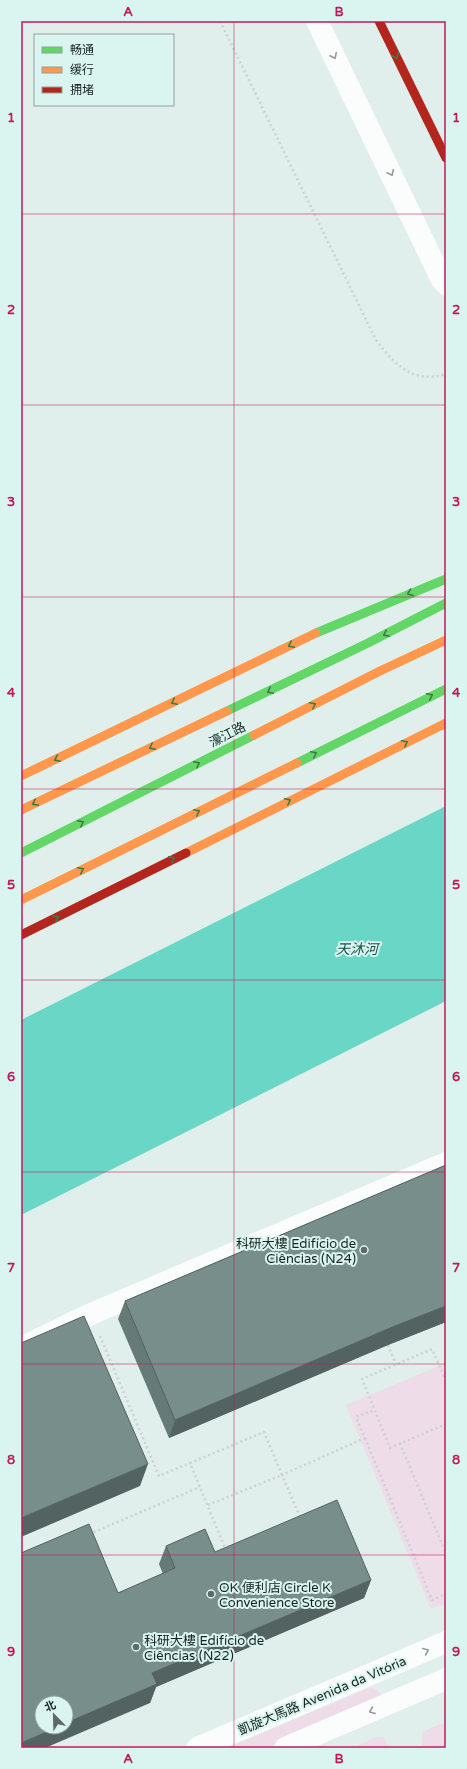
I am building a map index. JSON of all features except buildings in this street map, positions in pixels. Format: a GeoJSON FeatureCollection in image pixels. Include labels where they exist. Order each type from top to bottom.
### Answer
{"type":"FeatureCollection","features":[{"type":"Feature","properties":{"kind":"main road"},"geometry":{"type":"LineString","coordinates":[[379,21],[446,158]]}},
{"type":"Feature","properties":{"kind":"main road"},"geometry":{"type":"LineString","coordinates":[[21,776],[332,625],[446,579]]}},
{"type":"Feature","properties":{"kind":"main road","name":"濠江路"},"geometry":{"type":"LineString","coordinates":[[21,810],[368,643],[446,603]]}},
{"type":"Feature","properties":{"kind":"main road","name":"濠江路"},"geometry":{"type":"LineString","coordinates":[[21,853],[380,671],[446,640]]}},
{"type":"Feature","properties":{"kind":"main road"},"geometry":{"type":"LineString","coordinates":[[21,900],[446,688]]}},
{"type":"Feature","properties":{"kind":"main road"},"geometry":{"type":"LineString","coordinates":[[21,935],[446,722]]}},
{"type":"Feature","properties":{"kind":"street"},"geometry":{"type":"LineString","coordinates":[[317,21],[442,280],[446,284]]}},
{"type":"Feature","properties":{"kind":"street"},"geometry":{"type":"LineString","coordinates":[[21,1348],[91,1314],[446,1163]]}},
{"type":"Feature","properties":{"kind":"street","name":"凱旋大馬路 Avenida da Vitória"},"geometry":{"type":"LineString","coordinates":[[197,1748],[446,1642]]}},
{"type":"Feature","properties":{"kind":"street"},"geometry":{"type":"LineString","coordinates":[[364,1677],[385,1679],[392,1688],[396,1701]]}},
{"type":"Feature","properties":{"kind":"street"},"geometry":{"type":"LineString","coordinates":[[285,1748],[310,1741],[396,1701],[446,1680]]}},
{"type":"Feature","properties":{"kind":"path"},"geometry":{"type":"LineString","coordinates":[[220,21],[376,340],[389,358],[404,371],[420,377],[446,374]]}},
{"type":"Feature","properties":{"kind":"path"},"geometry":{"type":"LineString","coordinates":[[91,1314],[159,1476],[264,1432],[300,1517],[293,1520]]}},
{"type":"Feature","properties":{"kind":"path"},"geometry":{"type":"LineString","coordinates":[[388,1345],[396,1364]]}},
{"type":"Feature","properties":{"kind":"path"},"geometry":{"type":"LineString","coordinates":[[446,1382],[432,1349],[362,1379],[390,1448],[446,1424]]}},
{"type":"Feature","properties":{"kind":"path"},"geometry":{"type":"LineString","coordinates":[[374,1410],[356,1417],[432,1600],[446,1594]]}},
{"type":"Feature","properties":{"kind":"path"},"geometry":{"type":"LineString","coordinates":[[208,1505],[282,1475],[365,1438]]}},
{"type":"Feature","properties":{"kind":"path"},"geometry":{"type":"LineString","coordinates":[[400,1443],[446,1554]]}},
{"type":"Feature","properties":{"kind":"path"},"geometry":{"type":"LineString","coordinates":[[190,1463],[225,1548],[232,1546]]}},
{"type":"Feature","properties":{"kind":"path"},"geometry":{"type":"LineString","coordinates":[[85,1536],[200,1487]]}},
{"type":"Feature","properties":{"kind":"shaded area"},"geometry":{"type":"Polygon","coordinates":[[[446,1363],[446,1603],[431,1609],[346,1405],[446,1363]]]}},
{"type":"Feature","properties":{"kind":"shaded area"},"geometry":{"type":"Polygon","coordinates":[[[369,1688],[378,1690],[381,1695],[379,1699],[268,1748],[227,1748],[369,1688]]]}},
{"type":"Feature","properties":{"kind":"shaded area"},"geometry":{"type":"Polygon","coordinates":[[[446,1722],[446,1748],[422,1748],[422,1732],[446,1722]]]}},
{"type":"Feature","properties":{"kind":"shaded area"},"geometry":{"type":"Polygon","coordinates":[[[377,1737],[384,1737],[389,1748],[352,1748],[377,1737]]]}},
{"type":"Feature","properties":{"kind":"water","name":"天沐河"},"geometry":{"type":"Polygon","coordinates":[[[446,806],[446,1001],[21,1215],[21,1020],[446,806]]]}},
{"type":"Feature","properties":{"kind":"traffic: fast"},"geometry":{"type":"LineString","coordinates":[[316,633],[446,579]]}},
{"type":"Feature","properties":{"kind":"traffic: fast"},"geometry":{"type":"LineString","coordinates":[[227,711],[368,643],[446,603]]}},
{"type":"Feature","properties":{"kind":"traffic: fast"},"geometry":{"type":"LineString","coordinates":[[297,763],[446,689]]}},
{"type":"Feature","properties":{"kind":"traffic: fast"},"geometry":{"type":"LineString","coordinates":[[21,853],[254,735]]}},
{"type":"Feature","properties":{"kind":"traffic: slow"},"geometry":{"type":"LineString","coordinates":[[21,776],[316,633]]}},
{"type":"Feature","properties":{"kind":"traffic: slow"},"geometry":{"type":"LineString","coordinates":[[254,735],[380,671],[446,640]]}},
{"type":"Feature","properties":{"kind":"traffic: slow"},"geometry":{"type":"LineString","coordinates":[[21,810],[227,711]]}},
{"type":"Feature","properties":{"kind":"traffic: slow"},"geometry":{"type":"LineString","coordinates":[[186,853],[446,723]]}},
{"type":"Feature","properties":{"kind":"traffic: slow"},"geometry":{"type":"LineString","coordinates":[[21,900],[297,763]]}},
{"type":"Feature","properties":{"kind":"traffic: jam"},"geometry":{"type":"LineString","coordinates":[[379,21],[446,158]]}},
{"type":"Feature","properties":{"kind":"traffic: jam"},"geometry":{"type":"LineString","coordinates":[[21,935],[186,853]]}},
{"type":"Feature","properties":{"kind":"place","name":"科研大樓 Edifício de Ciências (N24)"},"geometry":{"type":"Point","coordinates":[364,1250]}},
{"type":"Feature","properties":{"kind":"place","name":"OK 便利店 Circle K Convenience Store"},"geometry":{"type":"Point","coordinates":[211,1594]}},
{"type":"Feature","properties":{"kind":"place","name":"科研大樓 Edifício de Ciências (N22)"},"geometry":{"type":"Point","coordinates":[136,1647]}}]}
